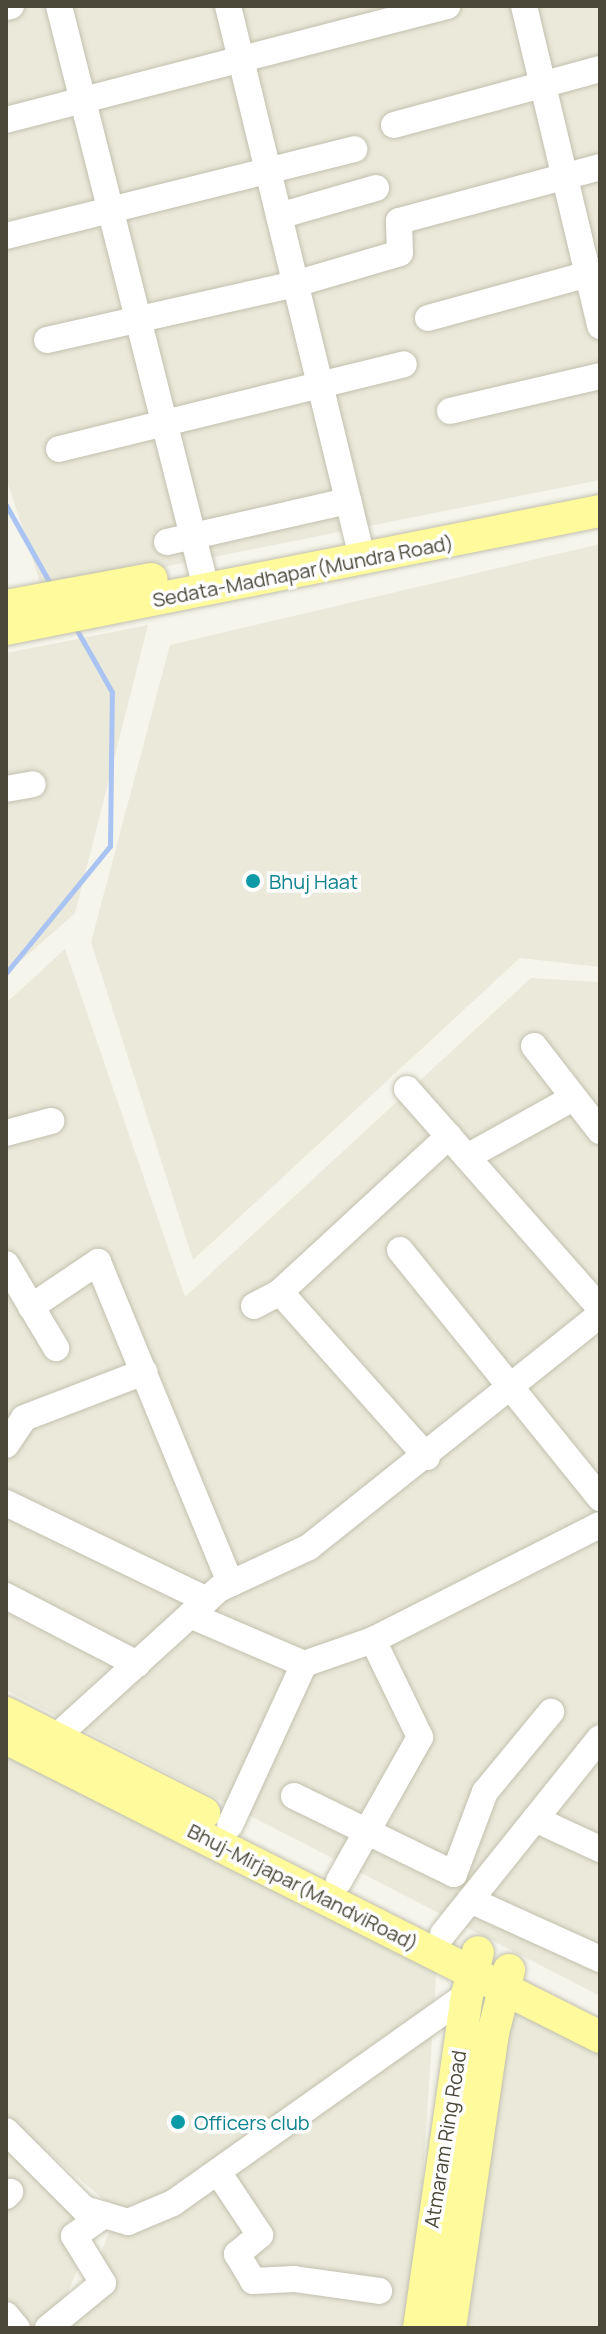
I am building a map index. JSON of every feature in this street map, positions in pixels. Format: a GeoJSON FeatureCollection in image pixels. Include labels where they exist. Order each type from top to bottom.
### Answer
{"type":"FeatureCollection","features":[{"type":"Feature","properties":{"kind":"main road","name":"Sedata-Madhapar(Mundra Road)"},"geometry":{"type":"LineString","coordinates":[[9,617],[202,572],[600,491]]}},
{"type":"Feature","properties":{"kind":"main road","name":"Sedata-Madhapar(Mundra Road)"},"geometry":{"type":"LineString","coordinates":[[104,596],[600,511]]}},
{"type":"Feature","properties":{"kind":"main road","name":"Bhuj-Mirjapar(MandviRoad)"},"geometry":{"type":"LineString","coordinates":[[6,1713],[443,1934],[473,1973]]}},
{"type":"Feature","properties":{"kind":"main road","name":"Bhuj-Mirjapar(MandviRoad)"},"geometry":{"type":"LineString","coordinates":[[6,1738],[473,1973],[507,1978],[600,2013]]}},
{"type":"Feature","properties":{"kind":"main road","name":"Atmaram Ring Road"},"geometry":{"type":"LineString","coordinates":[[419,2328],[473,1973]]}},
{"type":"Feature","properties":{"kind":"main road","name":"Bhuj-Mirjapar(MandviRoad)"},"geometry":{"type":"LineString","coordinates":[[507,1978],[600,2037]]}},
{"type":"Feature","properties":{"kind":"main road","name":"Atmaram Ring Road"},"geometry":{"type":"LineString","coordinates":[[450,2328],[507,1978]]}},
{"type":"Feature","properties":{"kind":"street"},"geometry":{"type":"LineString","coordinates":[[59,6],[202,572]]}},
{"type":"Feature","properties":{"kind":"street"},"geometry":{"type":"LineString","coordinates":[[228,6],[358,541]]}},
{"type":"Feature","properties":{"kind":"street"},"geometry":{"type":"LineString","coordinates":[[6,120],[448,6]]}},
{"type":"Feature","properties":{"kind":"street"},"geometry":{"type":"LineString","coordinates":[[524,6],[546,83],[564,175],[594,272],[600,326]]}},
{"type":"Feature","properties":{"kind":"street"},"geometry":{"type":"LineString","coordinates":[[394,125],[600,69]]}},
{"type":"Feature","properties":{"kind":"street"},"geometry":{"type":"LineString","coordinates":[[6,236],[354,149]]}},
{"type":"Feature","properties":{"kind":"street"},"geometry":{"type":"LineString","coordinates":[[47,340],[295,284],[400,253],[399,221],[600,167]]}},
{"type":"Feature","properties":{"kind":"street"},"geometry":{"type":"LineString","coordinates":[[279,216],[376,188]]}},
{"type":"Feature","properties":{"kind":"street"},"geometry":{"type":"LineString","coordinates":[[428,318],[594,272]]}},
{"type":"Feature","properties":{"kind":"street"},"geometry":{"type":"LineString","coordinates":[[59,449],[404,364]]}},
{"type":"Feature","properties":{"kind":"street"},"geometry":{"type":"LineString","coordinates":[[450,411],[600,376]]}},
{"type":"Feature","properties":{"kind":"street"},"geometry":{"type":"LineString","coordinates":[[167,542],[348,501]]}},
{"type":"Feature","properties":{"kind":"street"},"geometry":{"type":"LineString","coordinates":[[6,789],[33,784]]}},
{"type":"Feature","properties":{"kind":"street"},"geometry":{"type":"LineString","coordinates":[[534,1046],[600,1131]]}},
{"type":"Feature","properties":{"kind":"street"},"geometry":{"type":"LineString","coordinates":[[407,1089],[600,1308]]}},
{"type":"Feature","properties":{"kind":"street"},"geometry":{"type":"LineString","coordinates":[[467,1157],[573,1098]]}},
{"type":"Feature","properties":{"kind":"street"},"geometry":{"type":"LineString","coordinates":[[6,1133],[51,1121]]}},
{"type":"Feature","properties":{"kind":"street"},"geometry":{"type":"LineString","coordinates":[[254,1306],[280,1292],[449,1136]]}},
{"type":"Feature","properties":{"kind":"street"},"geometry":{"type":"LineString","coordinates":[[400,1250],[600,1498]]}},
{"type":"Feature","properties":{"kind":"street"},"geometry":{"type":"LineString","coordinates":[[31,1307],[98,1262],[231,1584]]}},
{"type":"Feature","properties":{"kind":"street"},"geometry":{"type":"LineString","coordinates":[[6,1264],[56,1348]]}},
{"type":"Feature","properties":{"kind":"street"},"geometry":{"type":"LineString","coordinates":[[280,1292],[427,1457]]}},
{"type":"Feature","properties":{"kind":"street"},"geometry":{"type":"LineString","coordinates":[[55,1738],[199,1607],[231,1584],[309,1547],[427,1457],[600,1315]]}},
{"type":"Feature","properties":{"kind":"street"},"geometry":{"type":"LineString","coordinates":[[6,1445],[24,1418],[144,1372]]}},
{"type":"Feature","properties":{"kind":"street"},"geometry":{"type":"LineString","coordinates":[[6,1503],[304,1664]]}},
{"type":"Feature","properties":{"kind":"street"},"geometry":{"type":"LineString","coordinates":[[230,1825],[304,1664],[373,1640],[600,1525]]}},
{"type":"Feature","properties":{"kind":"street"},"geometry":{"type":"LineString","coordinates":[[6,1596],[137,1664]]}},
{"type":"Feature","properties":{"kind":"street"},"geometry":{"type":"LineString","coordinates":[[339,1881],[420,1737],[373,1640]]}},
{"type":"Feature","properties":{"kind":"street"},"geometry":{"type":"LineString","coordinates":[[294,1796],[454,1874],[485,1792],[551,1712]]}},
{"type":"Feature","properties":{"kind":"street"},"geometry":{"type":"LineString","coordinates":[[443,1934],[600,1738]]}},
{"type":"Feature","properties":{"kind":"street"},"geometry":{"type":"LineString","coordinates":[[535,1819],[600,1849]]}},
{"type":"Feature","properties":{"kind":"street"},"geometry":{"type":"LineString","coordinates":[[470,1900],[600,1959]]}},
{"type":"Feature","properties":{"kind":"street"},"geometry":{"type":"LineString","coordinates":[[6,2131],[84,2209],[128,2222],[173,2203],[218,2172],[473,1973]]}},
{"type":"Feature","properties":{"kind":"street"},"geometry":{"type":"LineString","coordinates":[[218,2172],[260,2235],[237,2254],[253,2281],[294,2279],[379,2291]]}},
{"type":"Feature","properties":{"kind":"street"},"geometry":{"type":"LineString","coordinates":[[48,2328],[103,2283],[74,2236],[104,2215]]}},
{"type":"Feature","properties":{"kind":"street"},"geometry":{"type":"LineString","coordinates":[[6,2315],[17,2328]]}},
{"type":"Feature","properties":{"kind":"shaded area"},"geometry":{"type":"Polygon","coordinates":[[[6,6],[529,6],[600,319],[600,480],[43,591],[6,478],[6,6]]]}},
{"type":"Feature","properties":{"kind":"shaded area"},"geometry":{"type":"Polygon","coordinates":[[[534,6],[600,6],[600,303],[534,6]]]}},
{"type":"Feature","properties":{"kind":"shaded area"},"geometry":{"type":"Polygon","coordinates":[[[600,544],[600,967],[520,958],[193,1260],[91,942],[170,645],[600,544]]]}},
{"type":"Feature","properties":{"kind":"shaded area"},"geometry":{"type":"Polygon","coordinates":[[[148,625],[75,913],[6,974],[6,653],[148,625]]]}},
{"type":"Feature","properties":{"kind":"shaded area"},"geometry":{"type":"Polygon","coordinates":[[[65,949],[185,1297],[531,978],[600,982],[600,1996],[6,1690],[6,1003],[65,949]]]}},
{"type":"Feature","properties":{"kind":"shaded area"},"geometry":{"type":"Polygon","coordinates":[[[6,1747],[437,1963],[413,2328],[72,2328],[117,2211],[6,2117],[6,1747]]]}},
{"type":"Feature","properties":{"kind":"shaded area"},"geometry":{"type":"Polygon","coordinates":[[[501,1995],[600,2045],[600,2328],[459,2328],[501,1995]]]}},
{"type":"Feature","properties":{"kind":"shaded area"},"geometry":{"type":"Polygon","coordinates":[[[6,2132],[100,2215],[53,2328],[6,2328],[6,2132]]]}},
{"type":"Feature","properties":{"kind":"waterway"},"geometry":{"type":"LineString","coordinates":[[6,505],[51,585]]}},
{"type":"Feature","properties":{"kind":"waterway"},"geometry":{"type":"LineString","coordinates":[[6,973],[110,846],[112,692],[74,625]]}},
{"type":"Feature","properties":{"kind":"place","name":"Bhuj Haat"},"geometry":{"type":"Point","coordinates":[253,881]}},
{"type":"Feature","properties":{"kind":"place","name":"Officers club"},"geometry":{"type":"Point","coordinates":[178,2122]}}]}
